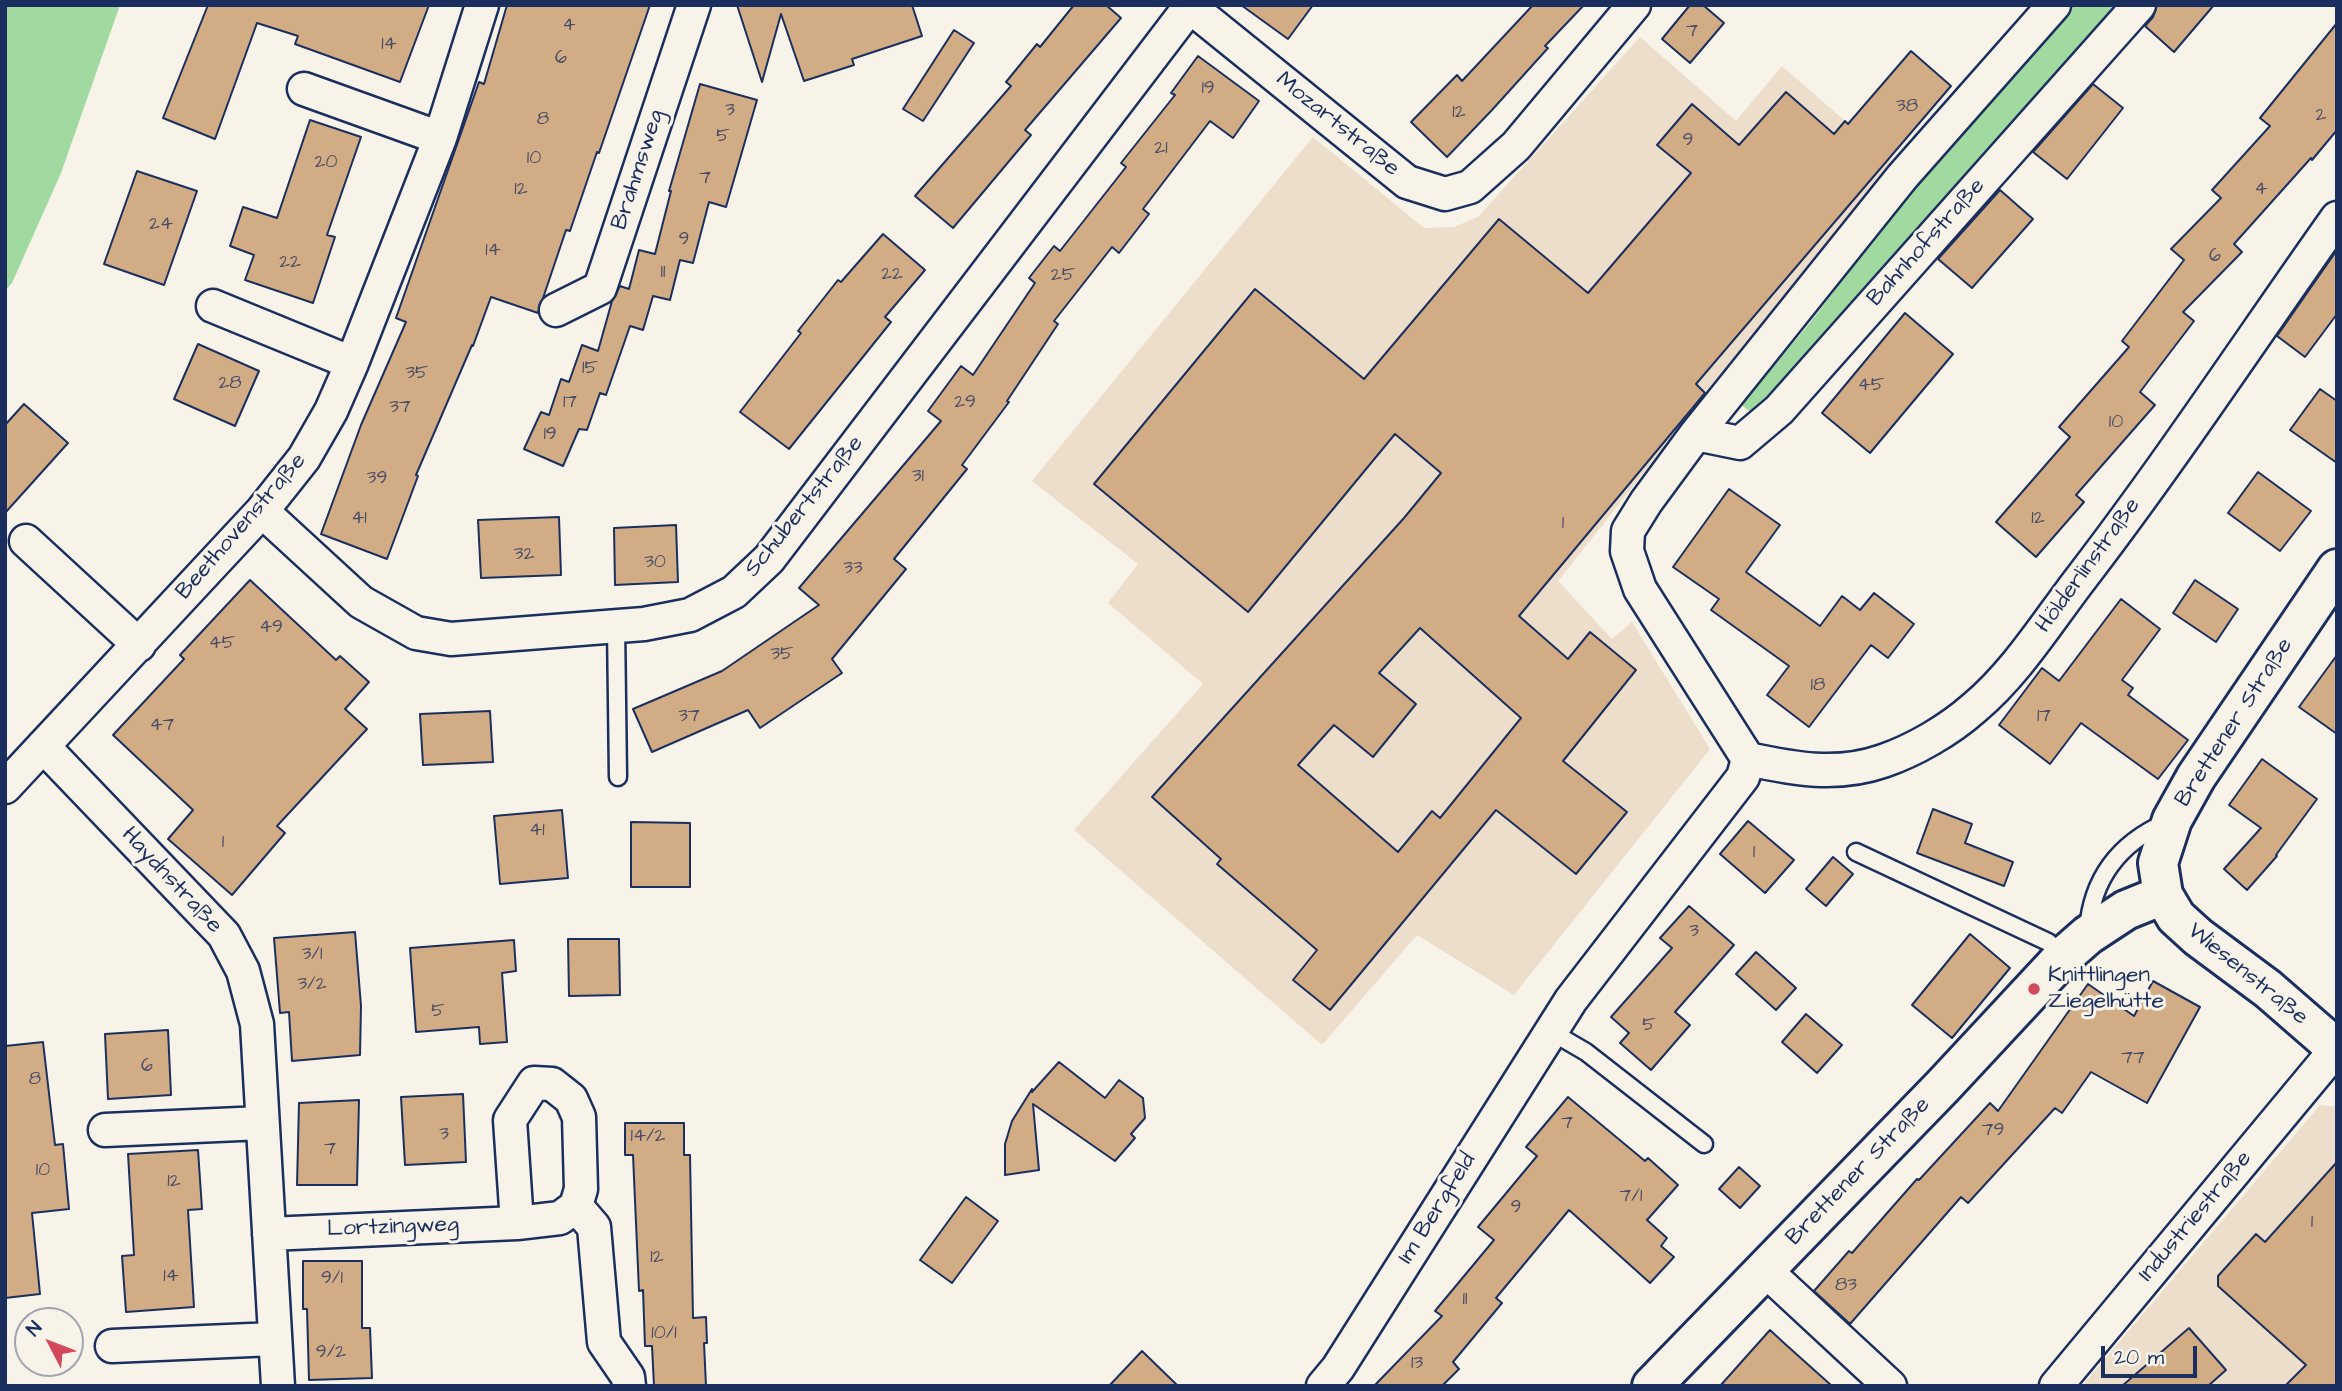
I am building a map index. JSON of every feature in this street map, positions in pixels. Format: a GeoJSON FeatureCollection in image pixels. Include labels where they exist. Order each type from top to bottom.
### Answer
{"type":"FeatureCollection","features":[{"type":"Feature","properties":{"kind":"street","name":"Beethovenstraße"},"geometry":{"type":"LineString","coordinates":[[5,787],[262,511],[304,458],[331,411],[352,363],[440,138],[482,5]]}},
{"type":"Feature","properties":{"kind":"street","name":"Brahmsweg"},"geometry":{"type":"LineString","coordinates":[[556,310],[600,288],[694,5]]}},
{"type":"Feature","properties":{"kind":"street","name":"Mozartstraße"},"geometry":{"type":"LineString","coordinates":[[1189,6],[1407,182],[1446,194],[1470,187],[1516,146],[1634,5]]}},
{"type":"Feature","properties":{"kind":"street"},"geometry":{"type":"LineString","coordinates":[[1748,759],[1640,589],[1627,551],[1628,531],[1696,434],[1902,177],[2054,5]]}},
{"type":"Feature","properties":{"kind":"street","name":"Bahnhofstraße"},"geometry":{"type":"LineString","coordinates":[[1696,434],[1740,443],[1779,410],[2138,5]]}},
{"type":"Feature","properties":{"kind":"street","name":"Schubertstraße"},"geometry":{"type":"LineString","coordinates":[[262,511],[361,602],[416,633],[452,639],[643,624],[690,615],[734,592],[769,559],[1189,6]]}},
{"type":"Feature","properties":{"kind":"street"},"geometry":{"type":"LineString","coordinates":[[304,89],[440,138]]}},
{"type":"Feature","properties":{"kind":"street","name":"Hölderlinstraße"},"geometry":{"type":"LineString","coordinates":[[1748,759],[1789,768],[1839,772],[1884,761],[1937,735],[1974,709],[2003,680],[2102,551],[2337,218]]}},
{"type":"Feature","properties":{"kind":"street"},"geometry":{"type":"LineString","coordinates":[[213,306],[352,363]]}},
{"type":"Feature","properties":{"kind":"street"},"geometry":{"type":"LineString","coordinates":[[26,541],[139,645]]}},
{"type":"Feature","properties":{"kind":"street","name":"Brettener Straße"},"geometry":{"type":"LineString","coordinates":[[1652,1386],[2076,945],[2126,910],[2163,895],[2158,863],[2172,820],[2196,777],[2337,569]]}},
{"type":"Feature","properties":{"kind":"street","name":"Haydnstraße"},"geometry":{"type":"LineString","coordinates":[[43,746],[224,935],[243,971],[257,1024],[278,1386]]}},
{"type":"Feature","properties":{"kind":"street","name":"Im Bergfeld"},"geometry":{"type":"LineString","coordinates":[[1323,1386],[1338,1368],[1571,999],[1743,776],[1748,759]]}},
{"type":"Feature","properties":{"kind":"street","name":"Wiesenstraße"},"geometry":{"type":"LineString","coordinates":[[2163,895],[2176,917],[2198,937],[2269,989],[2337,1048]]}},
{"type":"Feature","properties":{"kind":"street","name":"Industriestraße"},"geometry":{"type":"LineString","coordinates":[[2056,1386],[2337,1048]]}},
{"type":"Feature","properties":{"kind":"street"},"geometry":{"type":"LineString","coordinates":[[517,1223],[510,1120],[534,1083],[552,1084],[571,1099],[579,1117],[581,1188],[576,1206],[594,1227],[604,1342],[628,1377],[629,1386]]}},
{"type":"Feature","properties":{"kind":"street"},"geometry":{"type":"LineString","coordinates":[[105,1130],[262,1123]]}},
{"type":"Feature","properties":{"kind":"street","name":"Lortzingweg"},"geometry":{"type":"LineString","coordinates":[[269,1234],[517,1223],[560,1218],[576,1206]]}},
{"type":"Feature","properties":{"kind":"street"},"geometry":{"type":"LineString","coordinates":[[1765,1270],[1890,1386]]}},
{"type":"Feature","properties":{"kind":"street"},"geometry":{"type":"LineString","coordinates":[[111,1346],[274,1339]]}},
{"type":"Feature","properties":{"kind":"lane"},"geometry":{"type":"LineString","coordinates":[[616,626],[618,777]]}},
{"type":"Feature","properties":{"kind":"lane"},"geometry":{"type":"LineString","coordinates":[[1856,852],[2048,942],[2076,945],[2105,873],[2119,854],[2143,832],[2172,820]]}},
{"type":"Feature","properties":{"kind":"lane"},"geometry":{"type":"LineString","coordinates":[[1550,1031],[1586,1052],[1704,1144]]}},
{"type":"Feature","properties":{"kind":"shaded area"},"geometry":{"type":"Polygon","coordinates":[[[1640,37],[1736,121],[1782,66],[1891,161],[1558,581],[1612,639],[1632,622],[1710,749],[1514,995],[1417,935],[1322,1045],[1074,830],[1203,684],[1108,603],[1138,564],[1032,481],[1313,137],[1424,228],[1454,227],[1478,217],[1640,37]]]}},
{"type":"Feature","properties":{"kind":"shaded area"},"geometry":{"type":"Polygon","coordinates":[[[2320,1105],[2337,1107],[2337,1386],[2082,1386],[2320,1105]]]}},
{"type":"Feature","properties":{"kind":"green space"},"geometry":{"type":"Polygon","coordinates":[[[5,5],[120,5],[61,173],[12,283],[5,291],[5,5]]]}},
{"type":"Feature","properties":{"kind":"green space"},"geometry":{"type":"Polygon","coordinates":[[[2072,5],[2123,5],[1754,414],[1741,405],[1809,324],[1931,165],[2072,5]]]}},
{"type":"Feature","properties":{"kind":"building"},"geometry":{"type":"Polygon","coordinates":[[[208,5],[429,5],[400,82],[295,44],[298,36],[257,23],[215,139],[163,118],[208,5]]]}},
{"type":"Feature","properties":{"kind":"building"},"geometry":{"type":"Polygon","coordinates":[[[507,5],[650,5],[599,153],[597,152],[570,231],[566,230],[538,313],[491,297],[473,346],[416,475],[418,476],[387,559],[321,534],[361,425],[406,322],[396,318],[479,82],[484,84],[507,5]]]}},
{"type":"Feature","properties":{"kind":"building"},"geometry":{"type":"Polygon","coordinates":[[[737,5],[912,5],[922,36],[852,59],[854,65],[804,81],[781,14],[762,82],[737,5]]]}},
{"type":"Feature","properties":{"kind":"building"},"geometry":{"type":"Polygon","coordinates":[[[1074,5],[1106,5],[1121,18],[1025,130],[1031,135],[953,228],[915,196],[1011,86],[1006,82],[1037,44],[1040,47],[1074,5]]]}},
{"type":"Feature","properties":{"kind":"building"},"geometry":{"type":"Polygon","coordinates":[[[1241,5],[1313,5],[1288,39],[1241,5]]]}},
{"type":"Feature","properties":{"kind":"building"},"geometry":{"type":"Polygon","coordinates":[[[1533,5],[1584,5],[1447,157],[1411,122],[1457,75],[1462,81],[1533,5]]]}},
{"type":"Feature","properties":{"kind":"building"},"geometry":{"type":"Polygon","coordinates":[[[1690,5],[1703,5],[1724,23],[1690,63],[1662,39],[1690,5]]]}},
{"type":"Feature","properties":{"kind":"building"},"geometry":{"type":"Polygon","coordinates":[[[2157,5],[2214,5],[2174,52],[2145,26],[2153,17],[2157,5]]]}},
{"type":"Feature","properties":{"kind":"building"},"geometry":{"type":"Polygon","coordinates":[[[2337,23],[2337,130],[2234,244],[2242,252],[2183,312],[2194,321],[2140,392],[2155,405],[2076,495],[2084,502],[2036,557],[1996,522],[2070,437],[2059,427],[2129,347],[2122,341],[2184,260],[2171,249],[2221,198],[2212,190],[2270,126],[2260,118],[2337,23]]]}},
{"type":"Feature","properties":{"kind":"building"},"geometry":{"type":"Polygon","coordinates":[[[954,30],[974,43],[923,121],[903,109],[954,30]]]}},
{"type":"Feature","properties":{"kind":"building"},"geometry":{"type":"Polygon","coordinates":[[[1911,51],[1951,86],[1696,384],[1705,393],[1519,616],[1568,659],[1590,632],[1636,670],[1563,761],[1627,812],[1576,874],[1496,810],[1330,1010],[1293,980],[1317,950],[1217,864],[1221,859],[1152,797],[1404,518],[1441,473],[1395,434],[1248,612],[1094,484],[1255,289],[1364,379],[1499,219],[1588,293],[1691,173],[1657,145],[1692,104],[1739,145],[1786,92],[1834,134],[1845,121],[1848,124],[1911,51]],[[1420,628],[1379,673],[1416,704],[1373,757],[1334,725],[1298,765],[1398,852],[1432,811],[1440,818],[1521,718],[1420,628]]]}},
{"type":"Feature","properties":{"kind":"building"},"geometry":{"type":"Polygon","coordinates":[[[1198,56],[1259,101],[1233,138],[1210,121],[1143,209],[1149,214],[1119,253],[1112,247],[1054,321],[1058,324],[1007,401],[1009,402],[962,465],[967,469],[894,559],[906,569],[832,659],[842,673],[760,728],[748,710],[652,752],[633,709],[722,671],[819,605],[799,588],[941,421],[928,411],[961,366],[973,375],[1035,283],[1029,278],[1054,246],[1060,251],[1126,167],[1121,163],[1175,95],[1171,93],[1198,56]]]}},
{"type":"Feature","properties":{"kind":"building"},"geometry":{"type":"Polygon","coordinates":[[[700,84],[757,100],[726,207],[709,202],[693,263],[680,260],[670,300],[653,296],[643,330],[630,326],[606,395],[600,393],[587,430],[579,429],[563,466],[524,449],[541,412],[549,415],[561,379],[569,382],[582,345],[598,351],[612,301],[620,286],[629,289],[639,250],[655,254],[669,191],[700,84]]]}},
{"type":"Feature","properties":{"kind":"building"},"geometry":{"type":"Polygon","coordinates":[[[2093,84],[2123,108],[2067,179],[2033,152],[2093,84]]]}},
{"type":"Feature","properties":{"kind":"building"},"geometry":{"type":"Polygon","coordinates":[[[310,120],[361,137],[327,235],[335,237],[313,303],[245,280],[254,255],[230,246],[243,207],[277,218],[310,120]]]}},
{"type":"Feature","properties":{"kind":"building"},"geometry":{"type":"Polygon","coordinates":[[[137,171],[197,191],[164,285],[104,264],[137,171]]]}},
{"type":"Feature","properties":{"kind":"building"},"geometry":{"type":"Polygon","coordinates":[[[2000,190],[2033,219],[1972,288],[1938,259],[2000,190]]]}},
{"type":"Feature","properties":{"kind":"building"},"geometry":{"type":"Polygon","coordinates":[[[883,234],[925,270],[885,317],[891,322],[789,449],[740,412],[838,280],[841,282],[883,234]]]}},
{"type":"Feature","properties":{"kind":"building"},"geometry":{"type":"Polygon","coordinates":[[[2337,250],[2337,314],[2305,357],[2277,336],[2337,250]]]}},
{"type":"Feature","properties":{"kind":"building"},"geometry":{"type":"Polygon","coordinates":[[[1905,313],[1953,354],[1870,453],[1822,413],[1905,313]]]}},
{"type":"Feature","properties":{"kind":"building"},"geometry":{"type":"Polygon","coordinates":[[[198,344],[259,371],[235,426],[174,399],[198,344]]]}},
{"type":"Feature","properties":{"kind":"building"},"geometry":{"type":"Polygon","coordinates":[[[2320,389],[2337,401],[2337,463],[2290,430],[2320,389]]]}},
{"type":"Feature","properties":{"kind":"building"},"geometry":{"type":"Polygon","coordinates":[[[24,404],[68,443],[5,513],[5,425],[24,404]]]}},
{"type":"Feature","properties":{"kind":"building"},"geometry":{"type":"Polygon","coordinates":[[[2258,472],[2311,511],[2280,551],[2228,513],[2258,472]]]}},
{"type":"Feature","properties":{"kind":"building"},"geometry":{"type":"Polygon","coordinates":[[[1729,489],[1780,525],[1746,572],[1820,626],[1842,596],[1860,610],[1874,593],[1914,624],[1888,658],[1871,645],[1809,727],[1767,695],[1789,666],[1711,610],[1719,599],[1673,567],[1729,489]]]}},
{"type":"Feature","properties":{"kind":"building"},"geometry":{"type":"Polygon","coordinates":[[[559,517],[561,575],[481,578],[478,520],[559,517]]]}},
{"type":"Feature","properties":{"kind":"building"},"geometry":{"type":"Polygon","coordinates":[[[676,525],[678,582],[615,585],[614,528],[676,525]]]}},
{"type":"Feature","properties":{"kind":"building"},"geometry":{"type":"Polygon","coordinates":[[[250,580],[336,660],[340,656],[369,682],[345,709],[367,729],[277,826],[285,833],[232,895],[168,839],[193,810],[113,735],[184,659],[180,655],[250,580]]]}},
{"type":"Feature","properties":{"kind":"building"},"geometry":{"type":"Polygon","coordinates":[[[2195,580],[2238,609],[2216,642],[2173,613],[2195,580]]]}},
{"type":"Feature","properties":{"kind":"building"},"geometry":{"type":"Polygon","coordinates":[[[2121,599],[2160,629],[2122,680],[2133,688],[2128,695],[2188,740],[2158,779],[2081,723],[2050,764],[1999,725],[2042,668],[2059,681],[2121,599]]]}},
{"type":"Feature","properties":{"kind":"building"},"geometry":{"type":"Polygon","coordinates":[[[2337,655],[2337,734],[2299,707],[2337,655]]]}},
{"type":"Feature","properties":{"kind":"building"},"geometry":{"type":"Polygon","coordinates":[[[490,711],[493,762],[423,765],[420,714],[490,711]]]}},
{"type":"Feature","properties":{"kind":"building"},"geometry":{"type":"Polygon","coordinates":[[[2262,759],[2317,799],[2277,856],[2247,890],[2224,869],[2261,828],[2229,805],[2262,759]]]}},
{"type":"Feature","properties":{"kind":"building"},"geometry":{"type":"Polygon","coordinates":[[[1933,809],[1972,824],[1965,843],[2013,862],[2004,886],[1917,853],[1933,809]]]}},
{"type":"Feature","properties":{"kind":"building"},"geometry":{"type":"Polygon","coordinates":[[[562,810],[568,878],[500,884],[494,816],[562,810]]]}},
{"type":"Feature","properties":{"kind":"building"},"geometry":{"type":"Polygon","coordinates":[[[1748,821],[1794,860],[1765,893],[1720,854],[1748,821]]]}},
{"type":"Feature","properties":{"kind":"building"},"geometry":{"type":"Polygon","coordinates":[[[631,822],[690,823],[690,887],[631,887],[631,822]]]}},
{"type":"Feature","properties":{"kind":"building"},"geometry":{"type":"Polygon","coordinates":[[[1833,857],[1853,874],[1826,906],[1806,889],[1833,857]]]}},
{"type":"Feature","properties":{"kind":"building"},"geometry":{"type":"Polygon","coordinates":[[[1689,906],[1734,945],[1675,1012],[1690,1025],[1651,1070],[1620,1043],[1629,1033],[1611,1017],[1672,948],[1660,938],[1689,906]]]}},
{"type":"Feature","properties":{"kind":"building"},"geometry":{"type":"Polygon","coordinates":[[[355,932],[361,1006],[360,1055],[292,1061],[289,1012],[280,1013],[274,938],[355,932]]]}},
{"type":"Feature","properties":{"kind":"building"},"geometry":{"type":"Polygon","coordinates":[[[1970,934],[2010,968],[1952,1038],[1912,1005],[1970,934]]]}},
{"type":"Feature","properties":{"kind":"building"},"geometry":{"type":"Polygon","coordinates":[[[568,939],[619,939],[620,995],[569,996],[568,939]]]}},
{"type":"Feature","properties":{"kind":"building"},"geometry":{"type":"Polygon","coordinates":[[[514,940],[516,971],[502,973],[507,1042],[480,1044],[479,1027],[416,1032],[410,948],[514,940]]]}},
{"type":"Feature","properties":{"kind":"building"},"geometry":{"type":"Polygon","coordinates":[[[1756,952],[1796,988],[1776,1010],[1736,974],[1756,952]]]}},
{"type":"Feature","properties":{"kind":"building"},"geometry":{"type":"Polygon","coordinates":[[[2153,981],[2200,1007],[2147,1103],[2091,1072],[2062,1113],[2055,1108],[1968,1203],[1961,1197],[1850,1324],[1814,1291],[1990,1103],[1998,1111],[2088,984],[2134,1016],[2153,981]]]}},
{"type":"Feature","properties":{"kind":"building"},"geometry":{"type":"Polygon","coordinates":[[[1806,1014],[1842,1045],[1817,1073],[1782,1042],[1806,1014]]]}},
{"type":"Feature","properties":{"kind":"building"},"geometry":{"type":"Polygon","coordinates":[[[168,1030],[171,1095],[108,1099],[105,1034],[168,1030]]]}},
{"type":"Feature","properties":{"kind":"building"},"geometry":{"type":"Polygon","coordinates":[[[43,1042],[55,1145],[63,1144],[69,1209],[32,1213],[40,1294],[5,1298],[5,1046],[43,1042]]]}},
{"type":"Feature","properties":{"kind":"building"},"geometry":{"type":"Polygon","coordinates":[[[1059,1062],[1105,1098],[1119,1080],[1143,1098],[1145,1118],[1131,1134],[1135,1138],[1115,1161],[1033,1104],[1039,1170],[1005,1175],[1005,1144],[1012,1121],[1032,1089],[1032,1092],[1059,1062]]]}},
{"type":"Feature","properties":{"kind":"building"},"geometry":{"type":"Polygon","coordinates":[[[463,1094],[466,1162],[405,1165],[401,1097],[463,1094]]]}},
{"type":"Feature","properties":{"kind":"building"},"geometry":{"type":"Polygon","coordinates":[[[1568,1097],[1645,1161],[1648,1158],[1678,1185],[1647,1220],[1667,1238],[1661,1246],[1674,1257],[1650,1283],[1569,1210],[1496,1298],[1502,1303],[1453,1362],[1459,1369],[1442,1386],[1374,1386],[1442,1316],[1435,1311],[1494,1240],[1478,1227],[1537,1156],[1526,1147],[1568,1097]]]}},
{"type":"Feature","properties":{"kind":"building"},"geometry":{"type":"Polygon","coordinates":[[[359,1100],[357,1185],[297,1185],[299,1103],[359,1100]]]}},
{"type":"Feature","properties":{"kind":"building"},"geometry":{"type":"Polygon","coordinates":[[[625,1123],[684,1123],[684,1155],[690,1155],[693,1318],[706,1317],[706,1386],[654,1386],[652,1346],[645,1346],[643,1290],[639,1291],[633,1155],[625,1155],[625,1123]]]}},
{"type":"Feature","properties":{"kind":"building"},"geometry":{"type":"Polygon","coordinates":[[[198,1150],[202,1209],[188,1210],[194,1307],[126,1312],[122,1256],[134,1255],[128,1154],[198,1150]]]}},
{"type":"Feature","properties":{"kind":"building"},"geometry":{"type":"Polygon","coordinates":[[[2337,1162],[2337,1386],[2285,1386],[2306,1365],[2218,1286],[2218,1276],[2256,1234],[2265,1242],[2337,1162]]]}},
{"type":"Feature","properties":{"kind":"building"},"geometry":{"type":"Polygon","coordinates":[[[1739,1167],[1760,1186],[1740,1208],[1719,1189],[1739,1167]]]}},
{"type":"Feature","properties":{"kind":"building"},"geometry":{"type":"Polygon","coordinates":[[[966,1197],[998,1221],[952,1283],[920,1260],[966,1197]]]}},
{"type":"Feature","properties":{"kind":"building"},"geometry":{"type":"Polygon","coordinates":[[[303,1261],[362,1261],[362,1328],[370,1328],[372,1378],[309,1380],[307,1309],[303,1309],[303,1261]]]}},
{"type":"Feature","properties":{"kind":"building"},"geometry":{"type":"Polygon","coordinates":[[[2189,1328],[2226,1370],[2208,1386],[2122,1386],[2189,1328]]]}},
{"type":"Feature","properties":{"kind":"building"},"geometry":{"type":"Polygon","coordinates":[[[1770,1330],[1784,1343],[1832,1386],[1720,1386],[1770,1330]]]}},
{"type":"Feature","properties":{"kind":"building"},"geometry":{"type":"Polygon","coordinates":[[[1142,1351],[1178,1386],[1109,1386],[1142,1351]]]}},
{"type":"Feature","properties":{"kind":"place","name":"Knittlingen Ziegelhütte"},"geometry":{"type":"Point","coordinates":[2034,989]}}]}
